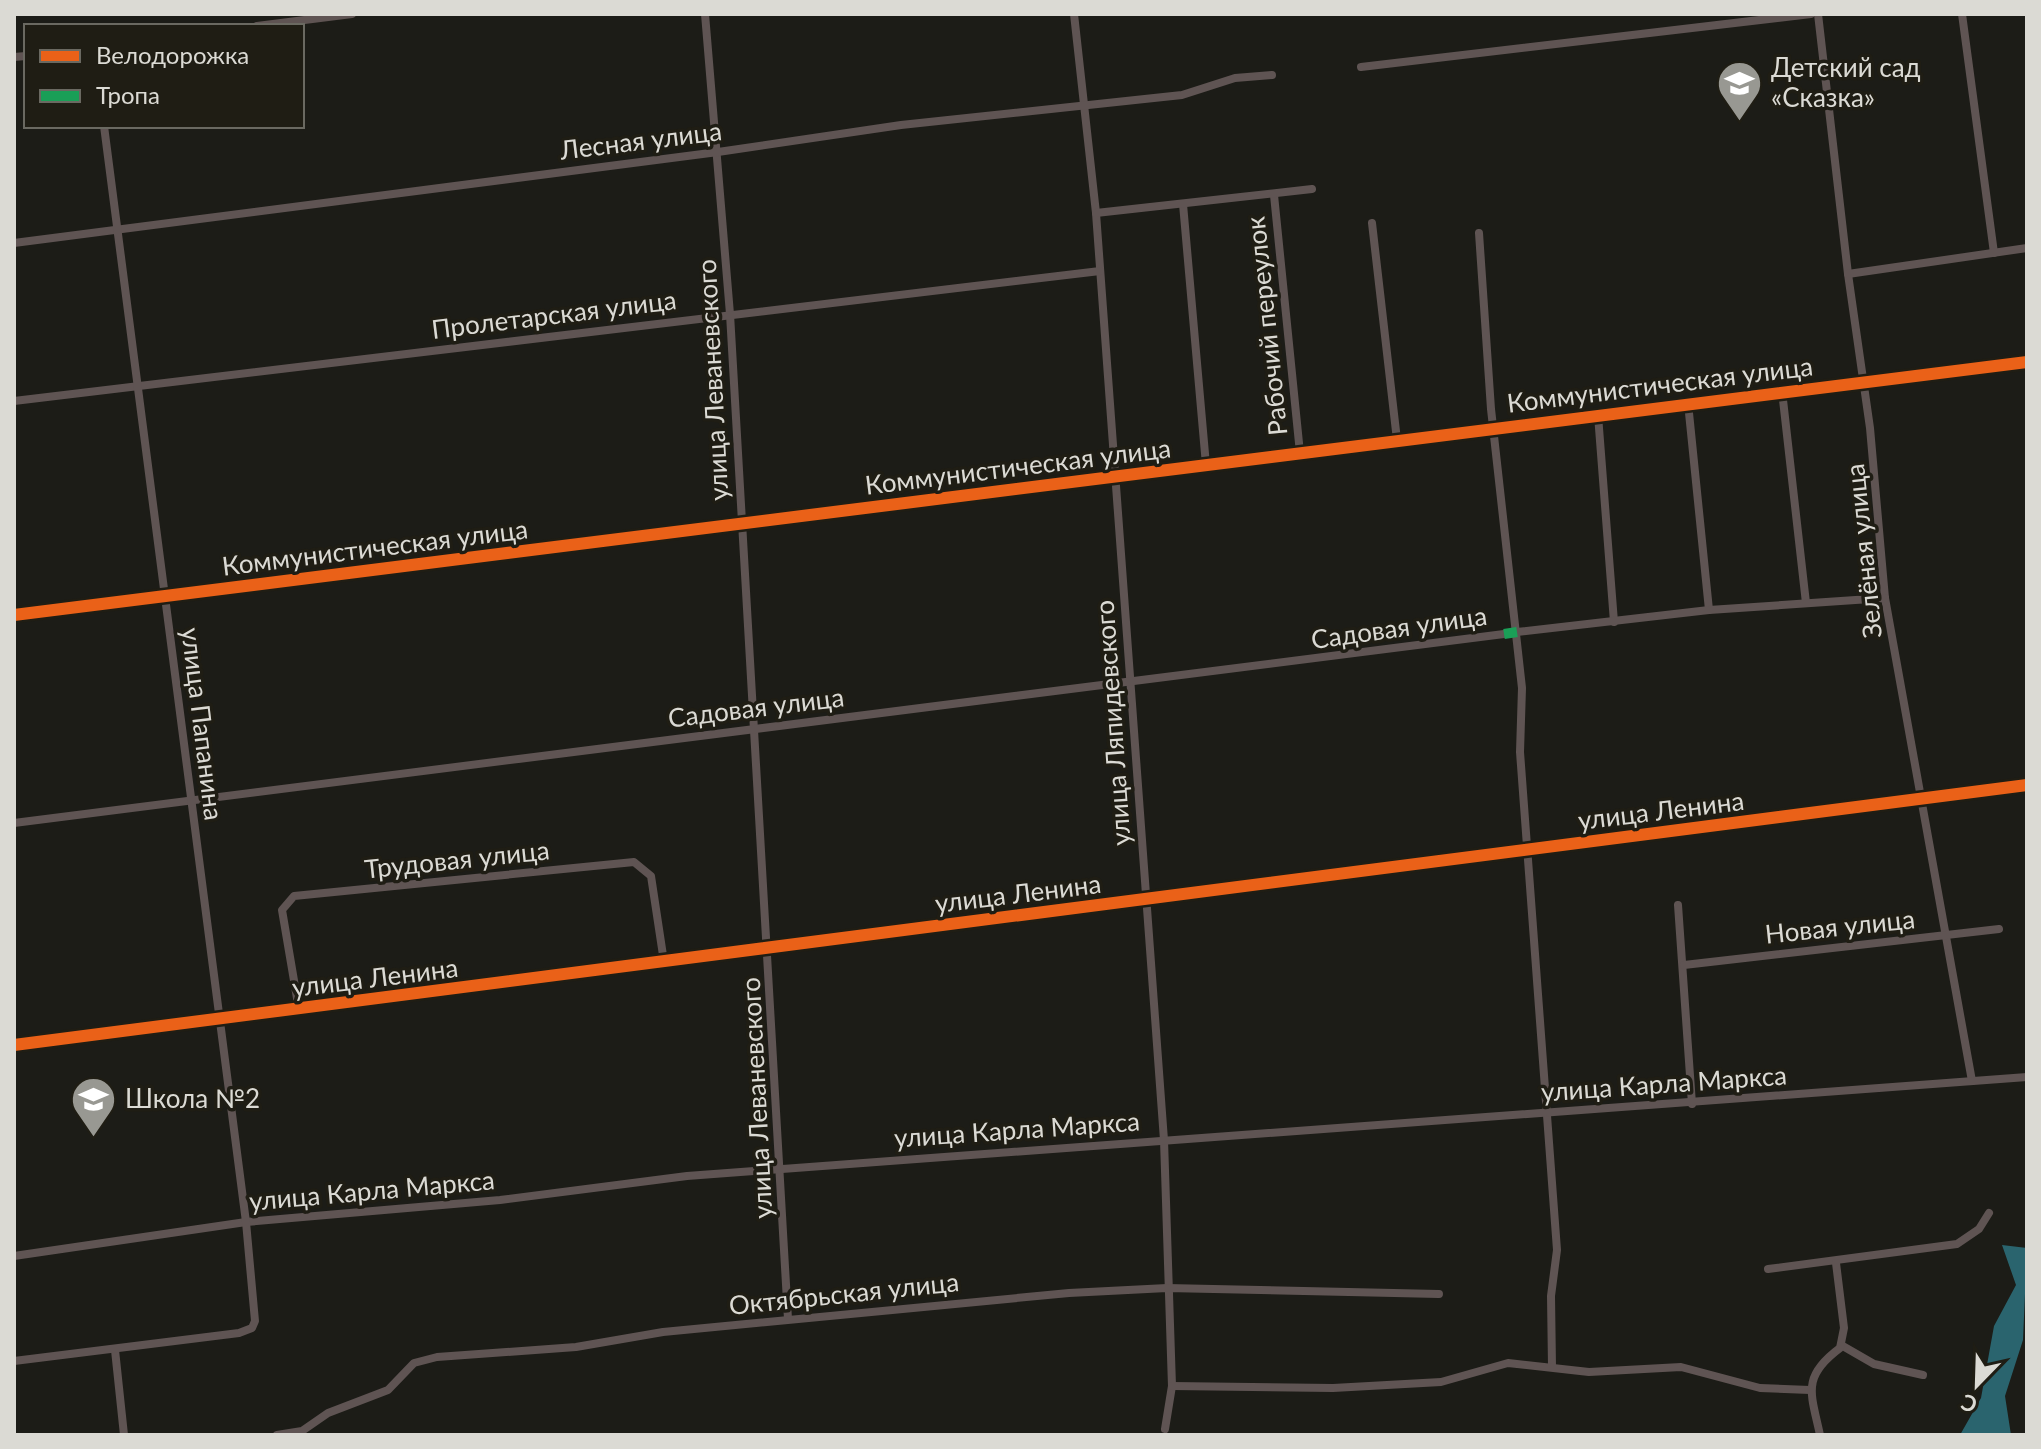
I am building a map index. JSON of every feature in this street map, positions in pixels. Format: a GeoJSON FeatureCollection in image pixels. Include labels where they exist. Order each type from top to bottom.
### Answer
{"type":"FeatureCollection","features":[{"type":"Feature","properties":{"kind":"street"},"geometry":{"type":"LineString","coordinates":[[273,24],[352,14]]}},
{"type":"Feature","properties":{"kind":"street","name":"улица Леваневского"},"geometry":{"type":"LineString","coordinates":[[705,14],[730,314],[788,1319]]}},
{"type":"Feature","properties":{"kind":"street","name":"улица Ляпидевского"},"geometry":{"type":"LineString","coordinates":[[1074,14],[1096,213],[1164,1140],[1172,1386],[1165,1429]]}},
{"type":"Feature","properties":{"kind":"street"},"geometry":{"type":"LineString","coordinates":[[1361,67],[1811,14]]}},
{"type":"Feature","properties":{"kind":"street","name":"Зелёная улица"},"geometry":{"type":"LineString","coordinates":[[1818,14],[1848,274],[1864,380],[1885,598],[1943,936],[1972,1081]]}},
{"type":"Feature","properties":{"kind":"street"},"geometry":{"type":"LineString","coordinates":[[1962,14],[1994,253]]}},
{"type":"Feature","properties":{"kind":"street","name":"Лесная улица"},"geometry":{"type":"LineString","coordinates":[[14,243],[718,152],[901,125],[1182,95],[1235,78],[1272,75]]}},
{"type":"Feature","properties":{"kind":"street","name":"улица Папанина"},"geometry":{"type":"LineString","coordinates":[[104,128],[246,1222],[255,1321],[252,1328],[239,1333],[115,1350]]}},
{"type":"Feature","properties":{"kind":"street"},"geometry":{"type":"LineString","coordinates":[[1096,213],[1312,189]]}},
{"type":"Feature","properties":{"kind":"street","name":"Рабочий переулок"},"geometry":{"type":"LineString","coordinates":[[1274,195],[1300,453]]}},
{"type":"Feature","properties":{"kind":"street"},"geometry":{"type":"LineString","coordinates":[[1183,204],[1206,465]]}},
{"type":"Feature","properties":{"kind":"street"},"geometry":{"type":"LineString","coordinates":[[1372,223],[1397,440]]}},
{"type":"Feature","properties":{"kind":"street"},"geometry":{"type":"LineString","coordinates":[[1479,233],[1489,393],[1522,688],[1520,752],[1557,1250],[1551,1296],[1552,1367]]}},
{"type":"Feature","properties":{"kind":"street"},"geometry":{"type":"LineString","coordinates":[[1848,274],[2027,248]]}},
{"type":"Feature","properties":{"kind":"street","name":"Пролетарская улица"},"geometry":{"type":"LineString","coordinates":[[14,401],[1100,271]]}},
{"type":"Feature","properties":{"kind":"street","name":"Коммунистическая улица"},"geometry":{"type":"LineString","coordinates":[[14,615],[1864,380],[2027,362]]}},
{"type":"Feature","properties":{"kind":"street"},"geometry":{"type":"LineString","coordinates":[[1782,391],[1806,603]]}},
{"type":"Feature","properties":{"kind":"street"},"geometry":{"type":"LineString","coordinates":[[1688,403],[1709,610]]}},
{"type":"Feature","properties":{"kind":"street"},"geometry":{"type":"LineString","coordinates":[[1598,415],[1614,622]]}},
{"type":"Feature","properties":{"kind":"street","name":"Садовая улица"},"geometry":{"type":"LineString","coordinates":[[1517,632],[1709,610],[1885,598]]}},
{"type":"Feature","properties":{"kind":"street","name":"Садовая улица"},"geometry":{"type":"LineString","coordinates":[[14,823],[754,728],[1130,684],[1504,634]]}},
{"type":"Feature","properties":{"kind":"street","name":"улица Ленина"},"geometry":{"type":"LineString","coordinates":[[14,1045],[2027,785]]}},
{"type":"Feature","properties":{"kind":"street","name":"Трудовая улица"},"geometry":{"type":"LineString","coordinates":[[299,1010],[282,910],[294,896],[634,862],[651,876],[664,962]]}},
{"type":"Feature","properties":{"kind":"street"},"geometry":{"type":"LineString","coordinates":[[1678,905],[1692,1104]]}},
{"type":"Feature","properties":{"kind":"street","name":"Новая улица"},"geometry":{"type":"LineString","coordinates":[[1684,965],[1999,929]]}},
{"type":"Feature","properties":{"kind":"street","name":"улица Карла Маркса"},"geometry":{"type":"LineString","coordinates":[[14,1256],[246,1222],[500,1200],[687,1176],[2027,1077]]}},
{"type":"Feature","properties":{"kind":"street"},"geometry":{"type":"LineString","coordinates":[[1768,1269],[1836,1263],[1957,1244],[1979,1229],[1989,1213]]}},
{"type":"Feature","properties":{"kind":"street"},"geometry":{"type":"LineString","coordinates":[[1820,1435],[1810,1390],[1816,1368],[1841,1345],[1844,1328],[1836,1263]]}},
{"type":"Feature","properties":{"kind":"street","name":"Октябрьская улица"},"geometry":{"type":"LineString","coordinates":[[277,1435],[302,1431],[328,1413],[388,1390],[414,1363],[437,1357],[576,1347],[621,1337],[1069,1293],[1167,1288],[1439,1294]]}},
{"type":"Feature","properties":{"kind":"street"},"geometry":{"type":"LineString","coordinates":[[1841,1345],[1874,1364],[1923,1375]]}},
{"type":"Feature","properties":{"kind":"street"},"geometry":{"type":"LineString","coordinates":[[14,1361],[115,1350],[124,1435]]}},
{"type":"Feature","properties":{"kind":"street"},"geometry":{"type":"LineString","coordinates":[[1172,1386],[1333,1388],[1441,1382],[1508,1363],[1589,1372],[1681,1367],[1760,1388],[1810,1390]]}},
{"type":"Feature","properties":{"kind":"water"},"geometry":{"type":"Polygon","coordinates":[[[2002,1245],[2027,1248],[2023,1340],[2005,1396],[2011,1435],[1960,1435],[1981,1398],[1994,1326],[2016,1285],[2002,1245]]]}},
{"type":"Feature","properties":{"kind":"marked path"},"geometry":{"type":"LineString","coordinates":[[1504,634],[1517,632]]}},
{"type":"Feature","properties":{"kind":"cycle path"},"geometry":{"type":"LineString","coordinates":[[14,615],[2027,362]]}},
{"type":"Feature","properties":{"kind":"cycle path"},"geometry":{"type":"LineString","coordinates":[[14,1045],[2027,785]]}},
{"type":"Feature","properties":{"kind":"place","name":"Детский сад «Сказка»"},"geometry":{"type":"Point","coordinates":[1740,122]}},
{"type":"Feature","properties":{"kind":"place","name":"Школа №2"},"geometry":{"type":"Point","coordinates":[94,1138]}}]}
